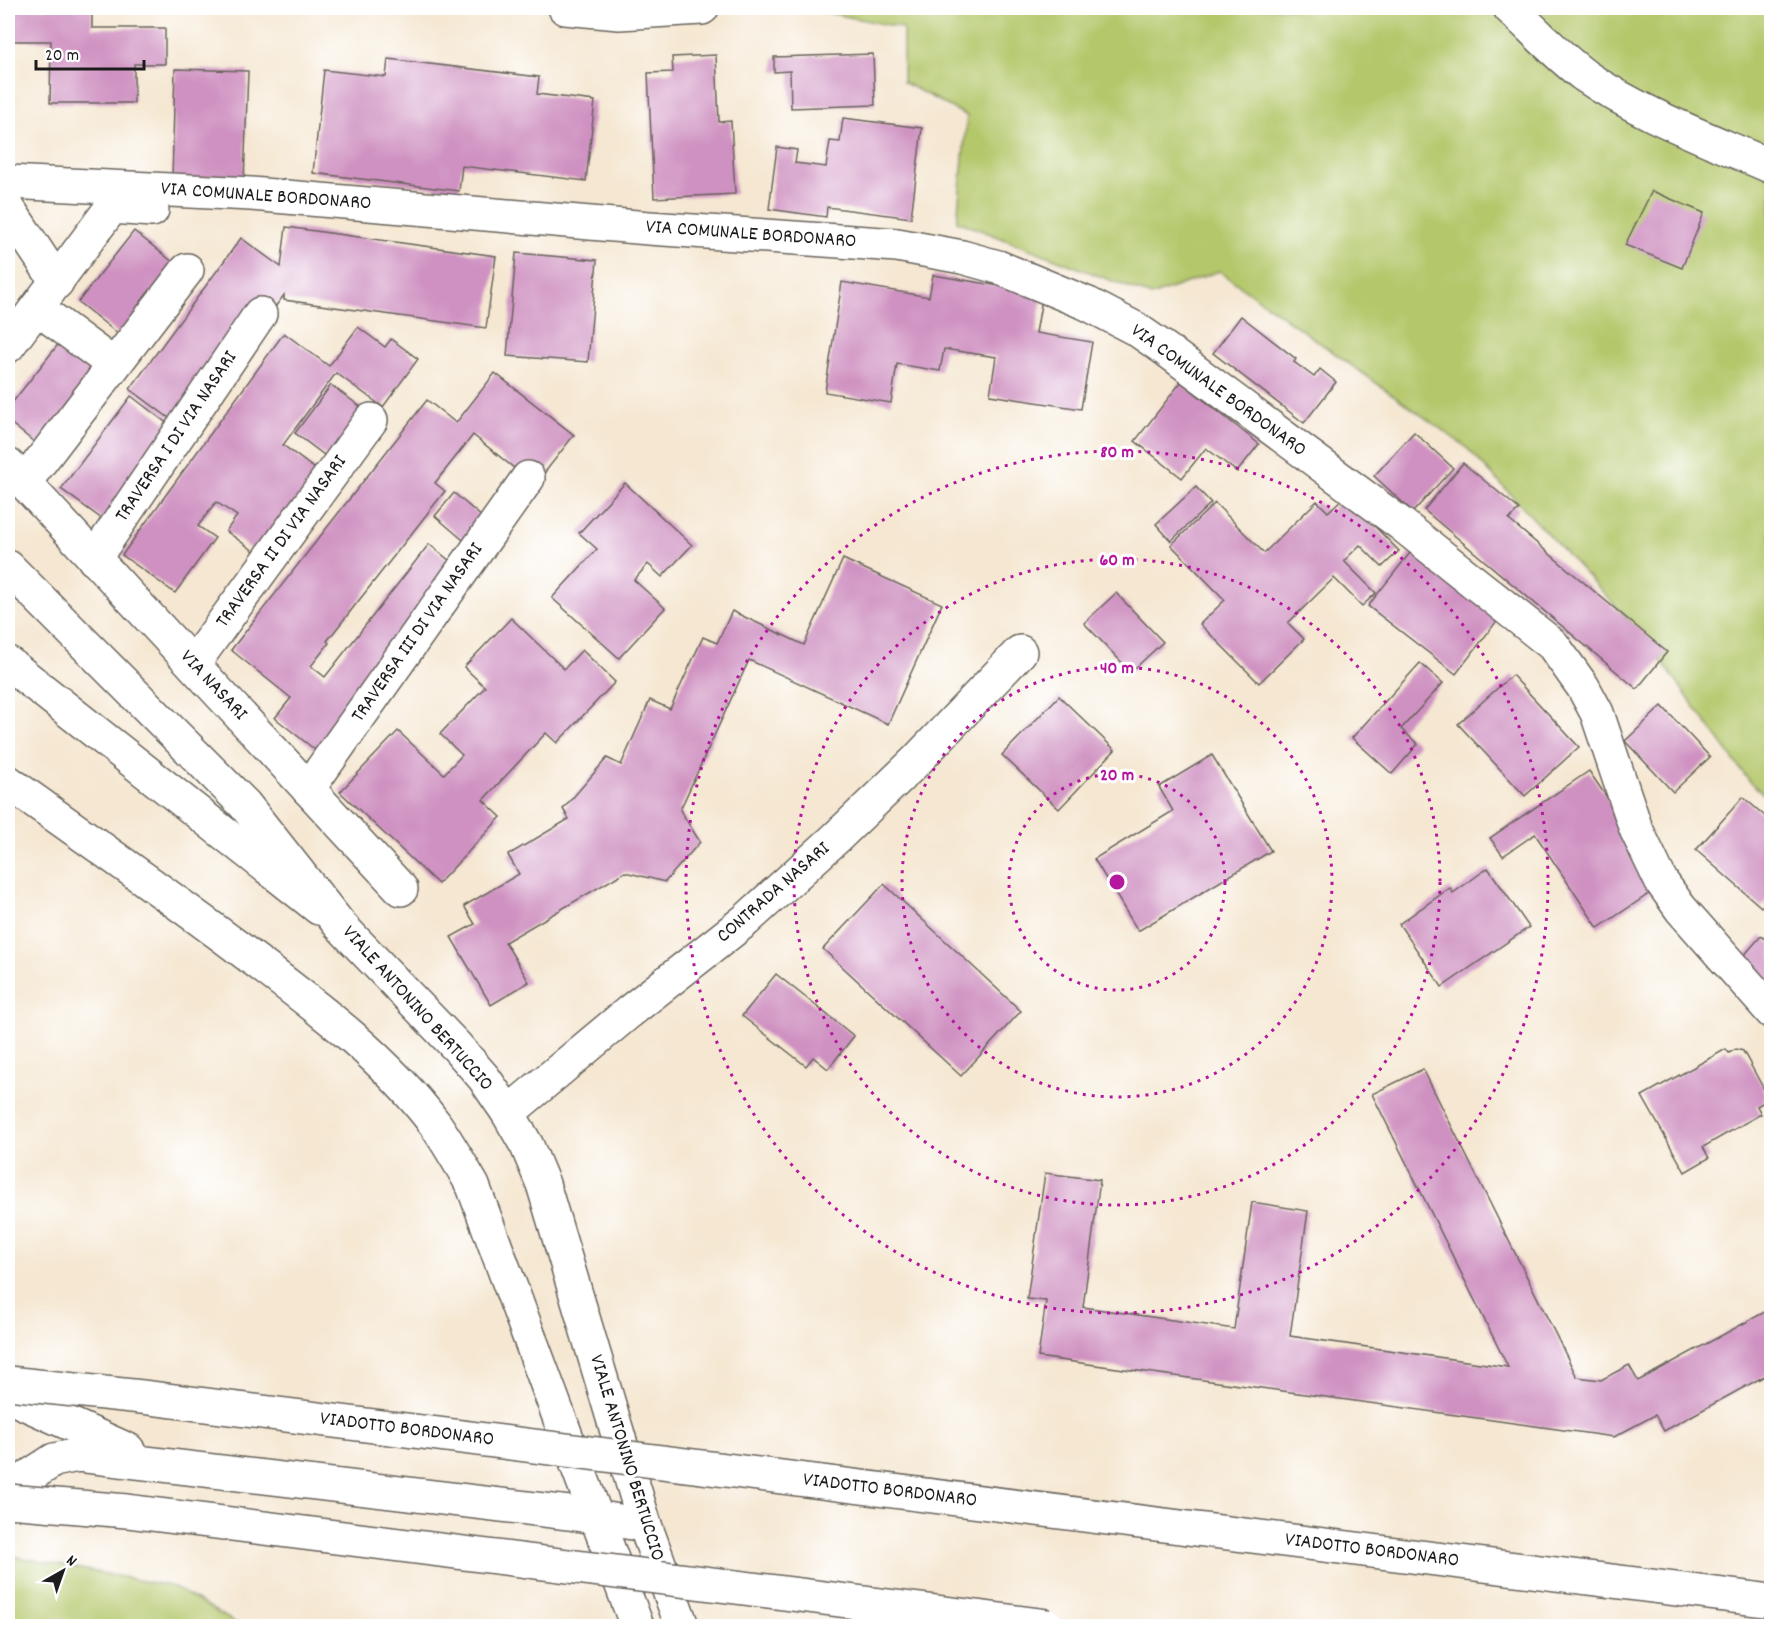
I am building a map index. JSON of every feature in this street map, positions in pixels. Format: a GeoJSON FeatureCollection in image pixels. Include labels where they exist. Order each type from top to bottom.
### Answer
{"type":"FeatureCollection","features":[{"type":"Feature","properties":{"kind":"main road"},"geometry":{"type":"LineString","coordinates":[[565,8],[620,13],[702,8]]}},
{"type":"Feature","properties":{"kind":"main road"},"geometry":{"type":"LineString","coordinates":[[1510,8],[1583,74],[1607,89],[1641,108],[1772,167]]}},
{"type":"Feature","properties":{"kind":"main road","name":"VIA COMUNALE BORDONARO"},"geometry":{"type":"LineString","coordinates":[[8,182],[251,194],[649,228],[897,245],[962,257],[998,267],[1088,304],[1136,329],[1401,524],[1553,645],[1583,687],[1597,713],[1636,829],[1661,881],[1681,909],[1772,1012]]}},
{"type":"Feature","properties":{"kind":"main road"},"geometry":{"type":"LineString","coordinates":[[8,346],[112,207],[228,215],[251,194]]}},
{"type":"Feature","properties":{"kind":"main road"},"geometry":{"type":"LineString","coordinates":[[8,208],[57,282]]}},
{"type":"Feature","properties":{"kind":"main road","name":"VIA NASARI"},"geometry":{"type":"LineString","coordinates":[[187,270],[114,365],[16,474],[401,889]]}},
{"type":"Feature","properties":{"kind":"main road"},"geometry":{"type":"LineString","coordinates":[[37,308],[114,365]]}},
{"type":"Feature","properties":{"kind":"main road","name":"TRAVERSA I DI VIA NASARI"},"geometry":{"type":"LineString","coordinates":[[94,559],[261,314]]}},
{"type":"Feature","properties":{"kind":"main road","name":"TRAVERSA II DI VIA NASARI"},"geometry":{"type":"LineString","coordinates":[[193,664],[371,420]]}},
{"type":"Feature","properties":{"kind":"main road","name":"TRAVERSA III DI VIA NASARI"},"geometry":{"type":"LineString","coordinates":[[308,789],[528,478]]}},
{"type":"Feature","properties":{"kind":"main road"},"geometry":{"type":"LineString","coordinates":[[8,567],[245,805],[339,924]]}},
{"type":"Feature","properties":{"kind":"main road","name":"CONTRADA NASARI"},"geometry":{"type":"LineString","coordinates":[[508,1113],[629,1012],[754,913],[916,761],[1020,652]]}},
{"type":"Feature","properties":{"kind":"main road","name":"VIALE ANTONINO BERTUCCIO"},"geometry":{"type":"LineString","coordinates":[[8,663],[339,924],[458,1047],[484,1078],[527,1146],[543,1184],[645,1525],[682,1626]]}},
{"type":"Feature","properties":{"kind":"main road","name":"VIALE ANTONINO BERTUCCIO"},"geometry":{"type":"LineString","coordinates":[[8,782],[158,888],[308,1002],[382,1066],[434,1124],[458,1159],[472,1186],[638,1626]]}},
{"type":"Feature","properties":{"kind":"main road","name":"VIADOTTO BORDONARO"},"geometry":{"type":"LineString","coordinates":[[8,1383],[166,1400],[1772,1601]]}},
{"type":"Feature","properties":{"kind":"main road"},"geometry":{"type":"LineString","coordinates":[[8,1396],[157,1463]]}},
{"type":"Feature","properties":{"kind":"main road"},"geometry":{"type":"LineString","coordinates":[[8,1499],[31,1475],[54,1460],[78,1455],[645,1525]]}},
{"type":"Feature","properties":{"kind":"main road"},"geometry":{"type":"LineString","coordinates":[[8,1499],[139,1513],[1048,1626]]}},
{"type":"Feature","properties":{"kind":"green space"},"geometry":{"type":"Polygon","coordinates":[[[805,8],[1771,8],[1771,801],[1749,781],[1640,632],[1466,447],[1219,271],[1151,296],[957,221],[967,116],[903,82],[903,28],[805,8]]]}},
{"type":"Feature","properties":{"kind":"green space"},"geometry":{"type":"Polygon","coordinates":[[[8,1555],[174,1587],[241,1626],[8,1626],[8,1555]]]}},
{"type":"Feature","properties":{"kind":"building"},"geometry":{"type":"Polygon","coordinates":[[[8,8],[92,8],[92,28],[165,28],[165,64],[134,64],[134,103],[50,103],[51,41],[8,41],[8,8]]]}},
{"type":"Feature","properties":{"kind":"building"},"geometry":{"type":"Polygon","coordinates":[[[873,54],[875,105],[791,108],[790,71],[774,72],[774,57],[873,54]]]}},
{"type":"Feature","properties":{"kind":"building"},"geometry":{"type":"Polygon","coordinates":[[[716,55],[719,122],[731,121],[735,194],[654,198],[648,73],[673,72],[672,57],[716,55]]]}},
{"type":"Feature","properties":{"kind":"building"},"geometry":{"type":"Polygon","coordinates":[[[388,59],[539,77],[537,94],[595,101],[586,181],[462,166],[459,191],[313,173],[324,70],[386,77],[388,59]]]}},
{"type":"Feature","properties":{"kind":"building"},"geometry":{"type":"Polygon","coordinates":[[[175,69],[248,71],[244,182],[172,180],[175,69]]]}},
{"type":"Feature","properties":{"kind":"building"},"geometry":{"type":"Polygon","coordinates":[[[843,118],[922,128],[911,218],[827,207],[826,217],[769,209],[777,147],[797,150],[795,163],[826,167],[830,141],[840,142],[843,118]]]}},
{"type":"Feature","properties":{"kind":"building"},"geometry":{"type":"Polygon","coordinates":[[[1652,191],[1704,213],[1682,268],[1625,245],[1652,191]]]}},
{"type":"Feature","properties":{"kind":"building"},"geometry":{"type":"Polygon","coordinates":[[[286,227],[496,256],[486,328],[284,300],[284,295],[184,429],[130,389],[241,238],[281,267],[286,227]]]}},
{"type":"Feature","properties":{"kind":"building"},"geometry":{"type":"Polygon","coordinates":[[[134,231],[184,271],[127,341],[78,302],[134,231]]]}},
{"type":"Feature","properties":{"kind":"building"},"geometry":{"type":"Polygon","coordinates":[[[516,253],[597,260],[588,362],[507,356],[516,253]]]}},
{"type":"Feature","properties":{"kind":"building"},"geometry":{"type":"Polygon","coordinates":[[[933,275],[1043,293],[1036,333],[1092,342],[1081,409],[990,395],[996,357],[944,349],[940,371],[897,364],[891,403],[825,392],[842,282],[929,297],[933,275]]]}},
{"type":"Feature","properties":{"kind":"building"},"geometry":{"type":"Polygon","coordinates":[[[8,301],[23,314],[8,334],[8,301]]]}},
{"type":"Feature","properties":{"kind":"building"},"geometry":{"type":"Polygon","coordinates":[[[1241,316],[1296,359],[1294,362],[1314,377],[1320,369],[1336,382],[1304,423],[1213,353],[1241,316]]]}},
{"type":"Feature","properties":{"kind":"building"},"geometry":{"type":"Polygon","coordinates":[[[358,327],[385,347],[391,339],[418,359],[383,407],[336,373],[283,445],[328,479],[268,561],[226,531],[237,516],[216,502],[198,526],[215,538],[175,593],[122,555],[284,333],[329,366],[358,327]]]}},
{"type":"Feature","properties":{"kind":"building"},"geometry":{"type":"Polygon","coordinates":[[[60,342],[103,376],[44,450],[8,421],[8,408],[60,342]]]}},
{"type":"Feature","properties":{"kind":"building"},"geometry":{"type":"Polygon","coordinates":[[[495,373],[574,435],[535,485],[473,435],[435,483],[445,491],[327,641],[329,643],[311,666],[325,677],[429,544],[466,574],[333,764],[275,718],[291,698],[231,650],[427,400],[456,423],[495,373]]]}},
{"type":"Feature","properties":{"kind":"building"},"geometry":{"type":"Polygon","coordinates":[[[1181,382],[1259,444],[1237,472],[1206,448],[1182,478],[1135,441],[1181,382]]]}},
{"type":"Feature","properties":{"kind":"building"},"geometry":{"type":"Polygon","coordinates":[[[331,385],[381,422],[344,470],[295,433],[331,385]]]}},
{"type":"Feature","properties":{"kind":"building"},"geometry":{"type":"Polygon","coordinates":[[[131,396],[190,441],[121,533],[61,489],[131,396]]]}},
{"type":"Feature","properties":{"kind":"building"},"geometry":{"type":"Polygon","coordinates":[[[1414,432],[1453,468],[1413,512],[1374,476],[1414,432]]]}},
{"type":"Feature","properties":{"kind":"building"},"geometry":{"type":"Polygon","coordinates":[[[1463,463],[1519,509],[1509,520],[1667,652],[1637,689],[1424,510],[1463,463]]]}},
{"type":"Feature","properties":{"kind":"building"},"geometry":{"type":"Polygon","coordinates":[[[625,483],[692,545],[662,577],[648,564],[634,580],[665,608],[619,658],[552,598],[597,549],[579,533],[625,483]]]}},
{"type":"Feature","properties":{"kind":"building"},"geometry":{"type":"Polygon","coordinates":[[[1196,487],[1211,503],[1171,541],[1156,524],[1196,487]]]}},
{"type":"Feature","properties":{"kind":"building"},"geometry":{"type":"Polygon","coordinates":[[[454,493],[490,524],[470,546],[435,516],[454,493]]]}},
{"type":"Feature","properties":{"kind":"building"},"geometry":{"type":"Polygon","coordinates":[[[1345,496],[1399,551],[1382,567],[1360,545],[1344,561],[1376,593],[1362,606],[1334,578],[1288,623],[1304,639],[1259,683],[1200,624],[1225,600],[1171,545],[1215,503],[1264,553],[1317,501],[1328,512],[1345,496]]]}},
{"type":"Feature","properties":{"kind":"building"},"geometry":{"type":"Polygon","coordinates":[[[1413,549],[1500,617],[1456,674],[1368,606],[1413,549]]]}},
{"type":"Feature","properties":{"kind":"building"},"geometry":{"type":"Polygon","coordinates":[[[843,559],[942,604],[888,724],[749,660],[680,810],[700,842],[665,882],[625,872],[505,942],[529,982],[491,1005],[451,937],[475,924],[464,906],[519,874],[508,855],[569,819],[563,809],[607,758],[621,765],[650,700],[670,709],[703,637],[717,643],[732,611],[804,645],[843,559]]]}},
{"type":"Feature","properties":{"kind":"building"},"geometry":{"type":"Polygon","coordinates":[[[1116,593],[1163,642],[1131,672],[1084,623],[1116,593]]]}},
{"type":"Feature","properties":{"kind":"building"},"geometry":{"type":"Polygon","coordinates":[[[511,618],[564,669],[582,650],[615,682],[557,743],[546,733],[483,800],[501,817],[438,884],[340,792],[398,731],[444,774],[462,755],[440,734],[485,687],[464,667],[511,618]]]}},
{"type":"Feature","properties":{"kind":"building"},"geometry":{"type":"Polygon","coordinates":[[[1420,663],[1443,683],[1401,729],[1418,744],[1392,774],[1352,738],[1420,663]]]}},
{"type":"Feature","properties":{"kind":"building"},"geometry":{"type":"Polygon","coordinates":[[[1512,675],[1579,747],[1525,796],[1458,724],[1512,675]]]}},
{"type":"Feature","properties":{"kind":"building"},"geometry":{"type":"Polygon","coordinates":[[[1059,696],[1115,750],[1059,809],[1002,755],[1059,696]]]}},
{"type":"Feature","properties":{"kind":"building"},"geometry":{"type":"Polygon","coordinates":[[[1662,706],[1710,757],[1673,792],[1625,741],[1662,706]]]}},
{"type":"Feature","properties":{"kind":"building"},"geometry":{"type":"Polygon","coordinates":[[[1212,755],[1271,851],[1138,931],[1094,859],[1173,811],[1159,787],[1212,755]]]}},
{"type":"Feature","properties":{"kind":"building"},"geometry":{"type":"Polygon","coordinates":[[[1589,771],[1665,883],[1598,928],[1535,834],[1503,856],[1490,838],[1589,771]]]}},
{"type":"Feature","properties":{"kind":"building"},"geometry":{"type":"Polygon","coordinates":[[[1743,797],[1772,822],[1772,895],[1761,907],[1696,850],[1743,797]]]}},
{"type":"Feature","properties":{"kind":"building"},"geometry":{"type":"Polygon","coordinates":[[[1488,868],[1529,927],[1442,987],[1399,924],[1450,888],[1453,893],[1488,868]]]}},
{"type":"Feature","properties":{"kind":"building"},"geometry":{"type":"Polygon","coordinates":[[[884,884],[1021,1011],[961,1076],[823,949],[884,884]]]}},
{"type":"Feature","properties":{"kind":"building"},"geometry":{"type":"Polygon","coordinates":[[[1761,936],[1772,944],[1772,984],[1741,959],[1761,936]]]}},
{"type":"Feature","properties":{"kind":"building"},"geometry":{"type":"Polygon","coordinates":[[[776,974],[854,1036],[828,1069],[813,1057],[806,1066],[742,1016],[776,974]]]}},
{"type":"Feature","properties":{"kind":"building"},"geometry":{"type":"Polygon","coordinates":[[[1726,1049],[1729,1053],[1736,1049],[1743,1051],[1766,1093],[1764,1102],[1757,1106],[1761,1114],[1703,1147],[1709,1158],[1685,1172],[1642,1096],[1726,1049]]]}},
{"type":"Feature","properties":{"kind":"building"},"geometry":{"type":"Polygon","coordinates":[[[1423,1069],[1577,1377],[1601,1380],[1629,1365],[1638,1381],[1772,1308],[1772,1372],[1664,1431],[1655,1415],[1614,1437],[1038,1357],[1046,1301],[1027,1299],[1045,1173],[1100,1180],[1083,1307],[1234,1329],[1252,1202],[1308,1211],[1290,1336],[1508,1367],[1372,1094],[1423,1069]]]}}]}
